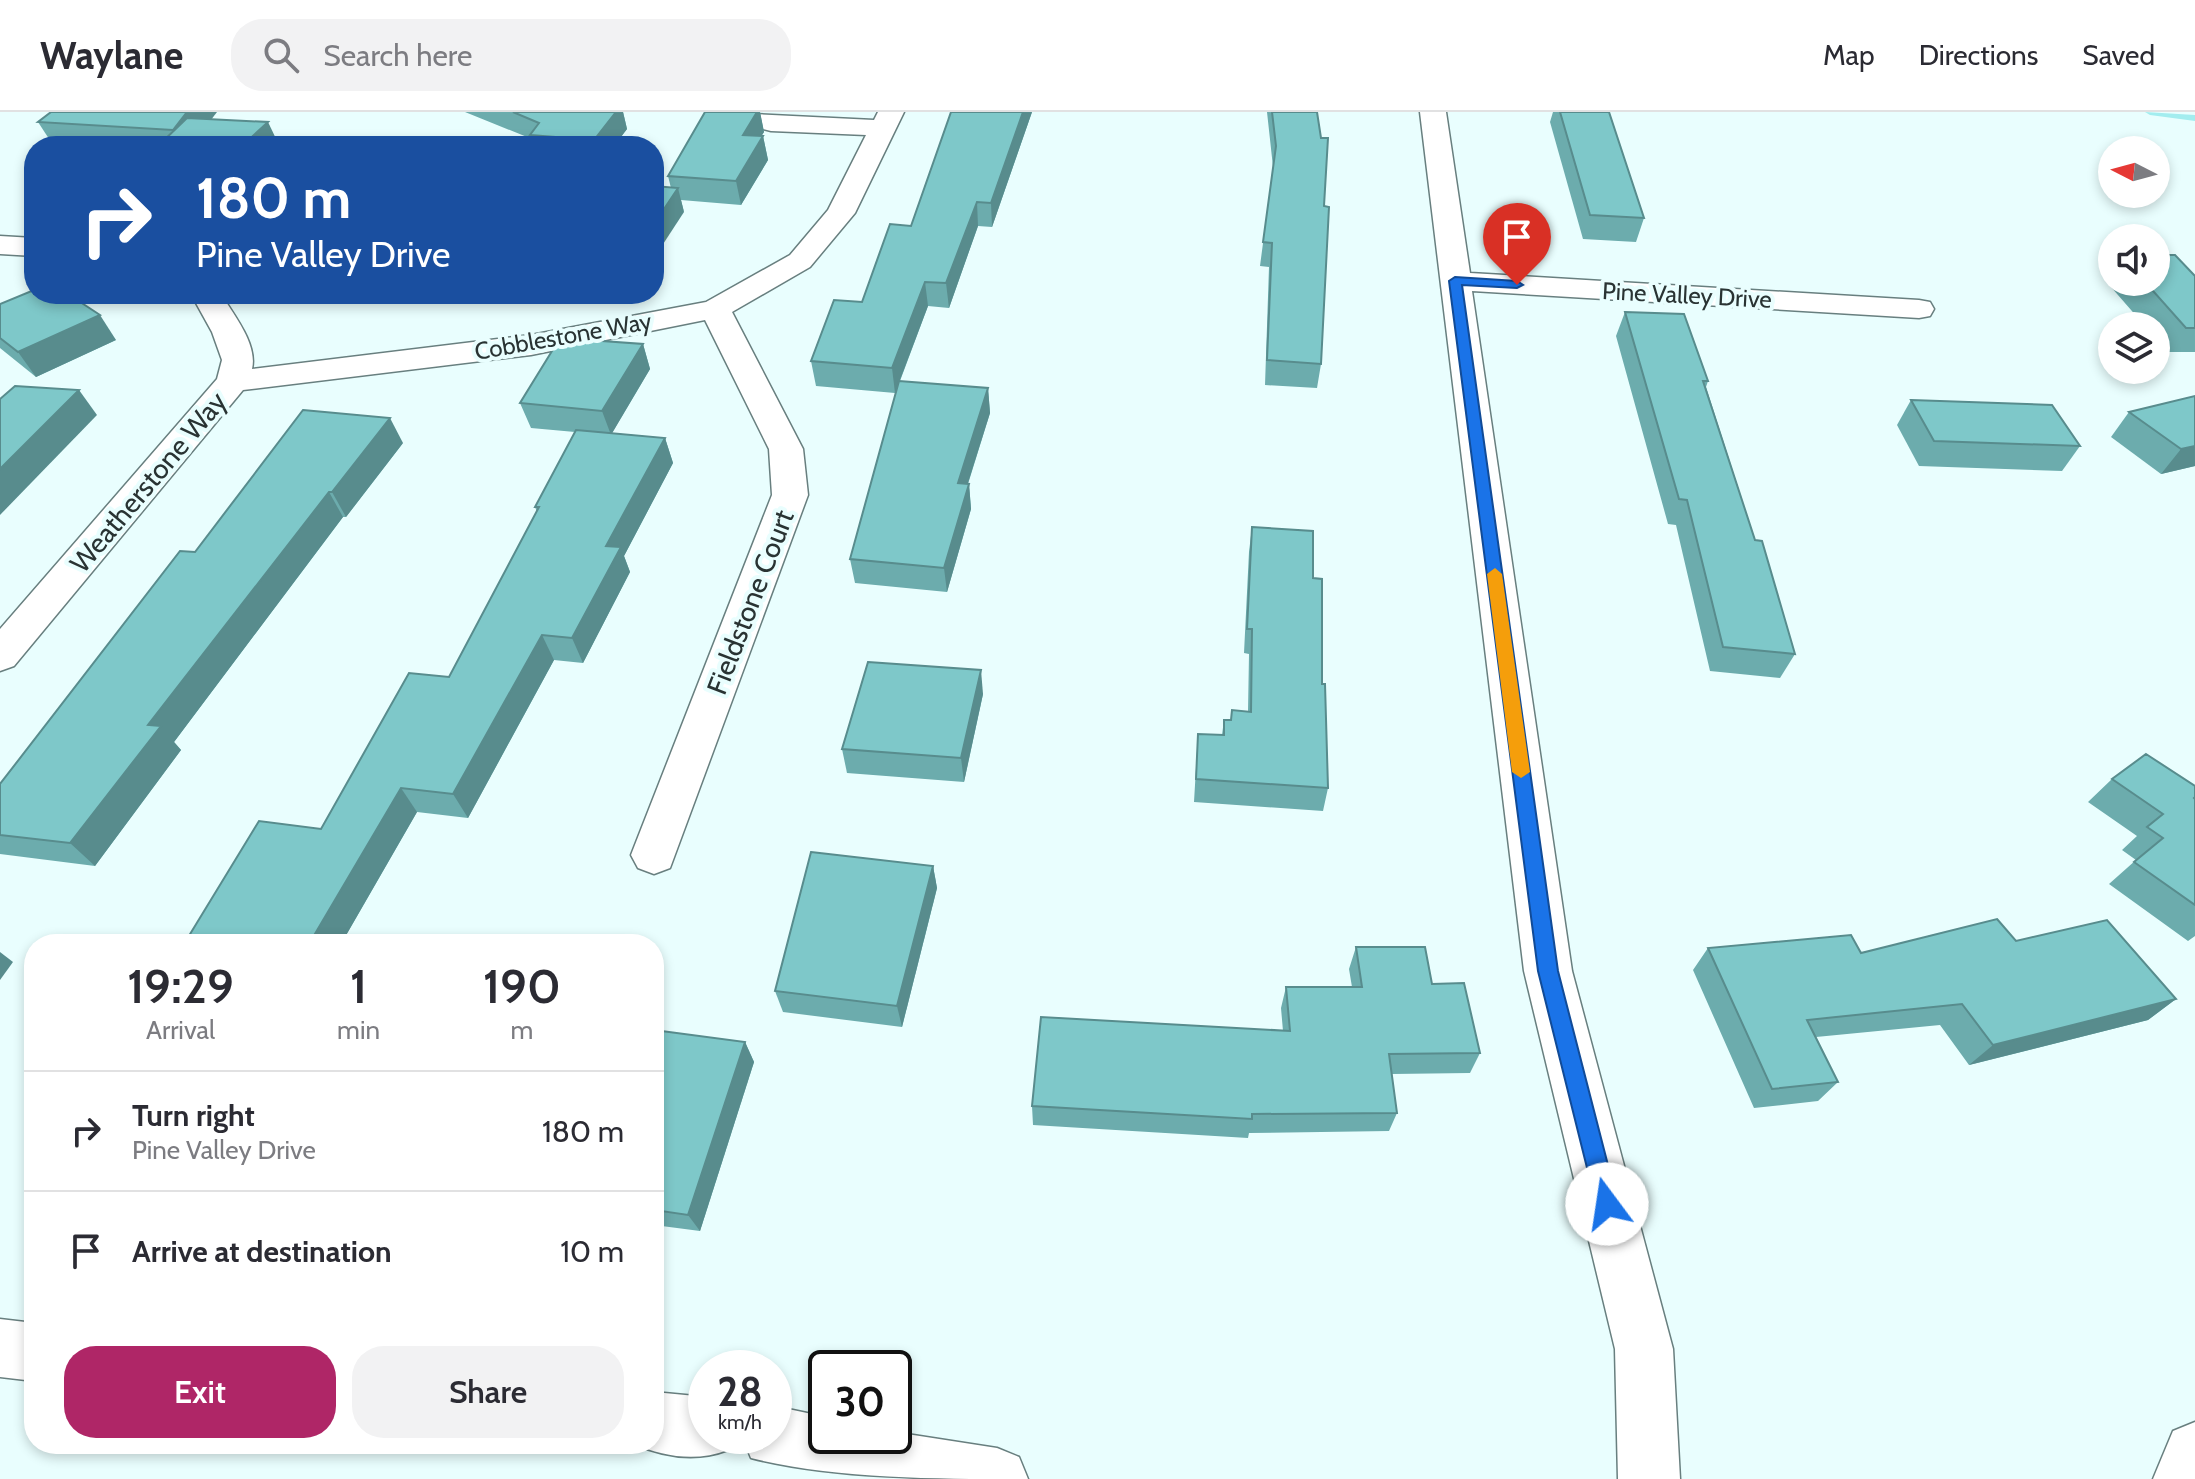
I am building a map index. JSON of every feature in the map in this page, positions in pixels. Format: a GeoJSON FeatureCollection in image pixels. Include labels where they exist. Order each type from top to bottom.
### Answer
{"type":"FeatureCollection","features":[{"type":"Feature","properties":{"kind":"street"},"geometry":{"type":"LineString","coordinates":[[724,112],[771,123],[888,120]]}},
{"type":"Feature","properties":{"kind":"street"},"geometry":{"type":"LineString","coordinates":[[1433,112],[1548,971],[1644,1349],[1649,1479]]}},
{"type":"Feature","properties":{"kind":"street","name":"Cobblestone Way"},"geometry":{"type":"LineString","coordinates":[[233,381],[531,345],[715,309],[800,261],[841,213],[888,120]]}},
{"type":"Feature","properties":{"kind":"street"},"geometry":{"type":"LineString","coordinates":[[0,245],[24,246]]}},
{"type":"Feature","properties":{"kind":"street","name":"Pine Valley Drive"},"geometry":{"type":"LineString","coordinates":[[1455,281],[1919,309]]}},
{"type":"Feature","properties":{"kind":"street","name":"Weatherstone Way"},"geometry":{"type":"LineString","coordinates":[[0,656],[233,381],[238,360],[228,332],[212,304]]}},
{"type":"Feature","properties":{"kind":"street","name":"Fieldstone Court"},"geometry":{"type":"LineString","coordinates":[[654,855],[790,495],[786,449],[715,309]]}},
{"type":"Feature","properties":{"kind":"street"},"geometry":{"type":"LineString","coordinates":[[0,1348],[24,1351]]}},
{"type":"Feature","properties":{"kind":"street"},"geometry":{"type":"LineString","coordinates":[[664,1423],[688,1426]]}},
{"type":"Feature","properties":{"kind":"street"},"geometry":{"type":"LineString","coordinates":[[792,1440],[927,1470],[997,1479]]}},
{"type":"Feature","properties":{"kind":"street"},"geometry":{"type":"LineString","coordinates":[[2184,1479],[2195,1453]]}},
{"type":"Feature","properties":{"kind":"building"},"geometry":{"type":"Polygon","coordinates":[[[51,112],[187,112],[173,130],[38,122],[51,112]]]}},
{"type":"Feature","properties":{"kind":"building"},"geometry":{"type":"Polygon","coordinates":[[[513,112],[616,112],[597,136],[530,135],[539,123],[513,112]]]}},
{"type":"Feature","properties":{"kind":"building"},"geometry":{"type":"Polygon","coordinates":[[[705,112],[757,112],[743,135],[763,136],[736,181],[668,176],[705,112]]]}},
{"type":"Feature","properties":{"kind":"building"},"geometry":{"type":"Polygon","coordinates":[[[951,112],[1023,112],[991,203],[977,202],[946,283],[925,282],[892,368],[811,361],[834,300],[862,302],[890,224],[911,226],[951,112]]]}},
{"type":"Feature","properties":{"kind":"building"},"geometry":{"type":"Polygon","coordinates":[[[1272,112],[1317,112],[1321,138],[1328,138],[1324,206],[1329,207],[1321,364],[1267,360],[1272,243],[1263,242],[1276,146],[1272,112]]]}},
{"type":"Feature","properties":{"kind":"building"},"geometry":{"type":"Polygon","coordinates":[[[1560,112],[1609,112],[1644,218],[1590,215],[1560,112]]]}},
{"type":"Feature","properties":{"kind":"building"},"geometry":{"type":"Polygon","coordinates":[[[187,118],[268,122],[253,136],[168,136],[187,118]]]}},
{"type":"Feature","properties":{"kind":"building"},"geometry":{"type":"Polygon","coordinates":[[[664,187],[678,188],[664,209],[664,187]]]}},
{"type":"Feature","properties":{"kind":"building"},"geometry":{"type":"Polygon","coordinates":[[[2170,255],[2175,255],[2195,276],[2195,328],[2186,328],[2157,296],[2170,296],[2170,255]]]}},
{"type":"Feature","properties":{"kind":"building"},"geometry":{"type":"Polygon","coordinates":[[[24,294],[24,304],[83,304],[100,315],[18,352],[0,338],[0,304],[24,294]]]}},
{"type":"Feature","properties":{"kind":"building"},"geometry":{"type":"Polygon","coordinates":[[[1625,312],[1684,314],[1708,381],[1703,381],[1755,540],[1762,541],[1795,654],[1723,647],[1687,500],[1679,499],[1625,312]]]}},
{"type":"Feature","properties":{"kind":"building"},"geometry":{"type":"Polygon","coordinates":[[[560,338],[643,344],[602,411],[520,403],[560,338]]]}},
{"type":"Feature","properties":{"kind":"building"},"geometry":{"type":"Polygon","coordinates":[[[899,381],[988,388],[958,483],[969,484],[944,568],[850,559],[899,381]]]}},
{"type":"Feature","properties":{"kind":"building"},"geometry":{"type":"Polygon","coordinates":[[[15,386],[79,390],[0,469],[0,399],[15,386]]]}},
{"type":"Feature","properties":{"kind":"building"},"geometry":{"type":"Polygon","coordinates":[[[2195,396],[2195,446],[2181,449],[2129,412],[2195,396]]]}},
{"type":"Feature","properties":{"kind":"building"},"geometry":{"type":"Polygon","coordinates":[[[1911,400],[2052,405],[2080,446],[1934,441],[1911,400]]]}},
{"type":"Feature","properties":{"kind":"building"},"geometry":{"type":"Polygon","coordinates":[[[303,410],[390,418],[148,725],[161,726],[70,843],[0,835],[0,784],[180,551],[195,552],[303,410]]]}},
{"type":"Feature","properties":{"kind":"building"},"geometry":{"type":"Polygon","coordinates":[[[576,430],[665,438],[606,546],[621,547],[572,638],[542,635],[453,794],[401,788],[315,934],[190,934],[259,821],[321,829],[409,673],[449,677],[539,507],[535,507],[576,430]]]}},
{"type":"Feature","properties":{"kind":"building"},"geometry":{"type":"Polygon","coordinates":[[[1252,527],[1313,531],[1313,578],[1322,579],[1322,684],[1325,684],[1328,788],[1196,779],[1198,734],[1224,735],[1224,720],[1231,720],[1232,710],[1251,712],[1252,629],[1247,629],[1252,527]]]}},
{"type":"Feature","properties":{"kind":"building"},"geometry":{"type":"Polygon","coordinates":[[[868,662],[981,670],[961,758],[842,749],[868,662]]]}},
{"type":"Feature","properties":{"kind":"building"},"geometry":{"type":"Polygon","coordinates":[[[2146,754],[2195,786],[2195,905],[2134,862],[2163,838],[2147,827],[2163,814],[2112,779],[2146,754]]]}},
{"type":"Feature","properties":{"kind":"building"},"geometry":{"type":"Polygon","coordinates":[[[811,852],[933,866],[897,1006],[775,991],[811,852]]]}},
{"type":"Feature","properties":{"kind":"building"},"geometry":{"type":"Polygon","coordinates":[[[1997,919],[2016,941],[2107,920],[2176,999],[1993,1045],[1962,1004],[1807,1020],[1838,1082],[1772,1089],[1708,948],[1851,935],[1861,953],[1997,919]]]}},
{"type":"Feature","properties":{"kind":"building"},"geometry":{"type":"Polygon","coordinates":[[[1356,947],[1425,947],[1432,984],[1464,983],[1480,1053],[1389,1054],[1397,1113],[1252,1114],[1252,1119],[1032,1106],[1041,1017],[1290,1031],[1286,987],[1362,987],[1356,947]]]}},
{"type":"Feature","properties":{"kind":"building"},"geometry":{"type":"Polygon","coordinates":[[[664,1031],[745,1042],[688,1215],[664,1211],[664,1031]]]}},
{"type":"Feature","properties":{"kind":"waterway"},"geometry":{"type":"LineString","coordinates":[[2150,112],[2195,118]]}},
{"type":"Feature","properties":{"kind":"slow traffic"},"geometry":{"type":"LineString","coordinates":[[1495,574],[1521,772]]}},
{"type":"Feature","properties":{"kind":"route"},"geometry":{"type":"LineString","coordinates":[[1517,285],[1455,281],[1548,971],[1607,1204]]}}]}
